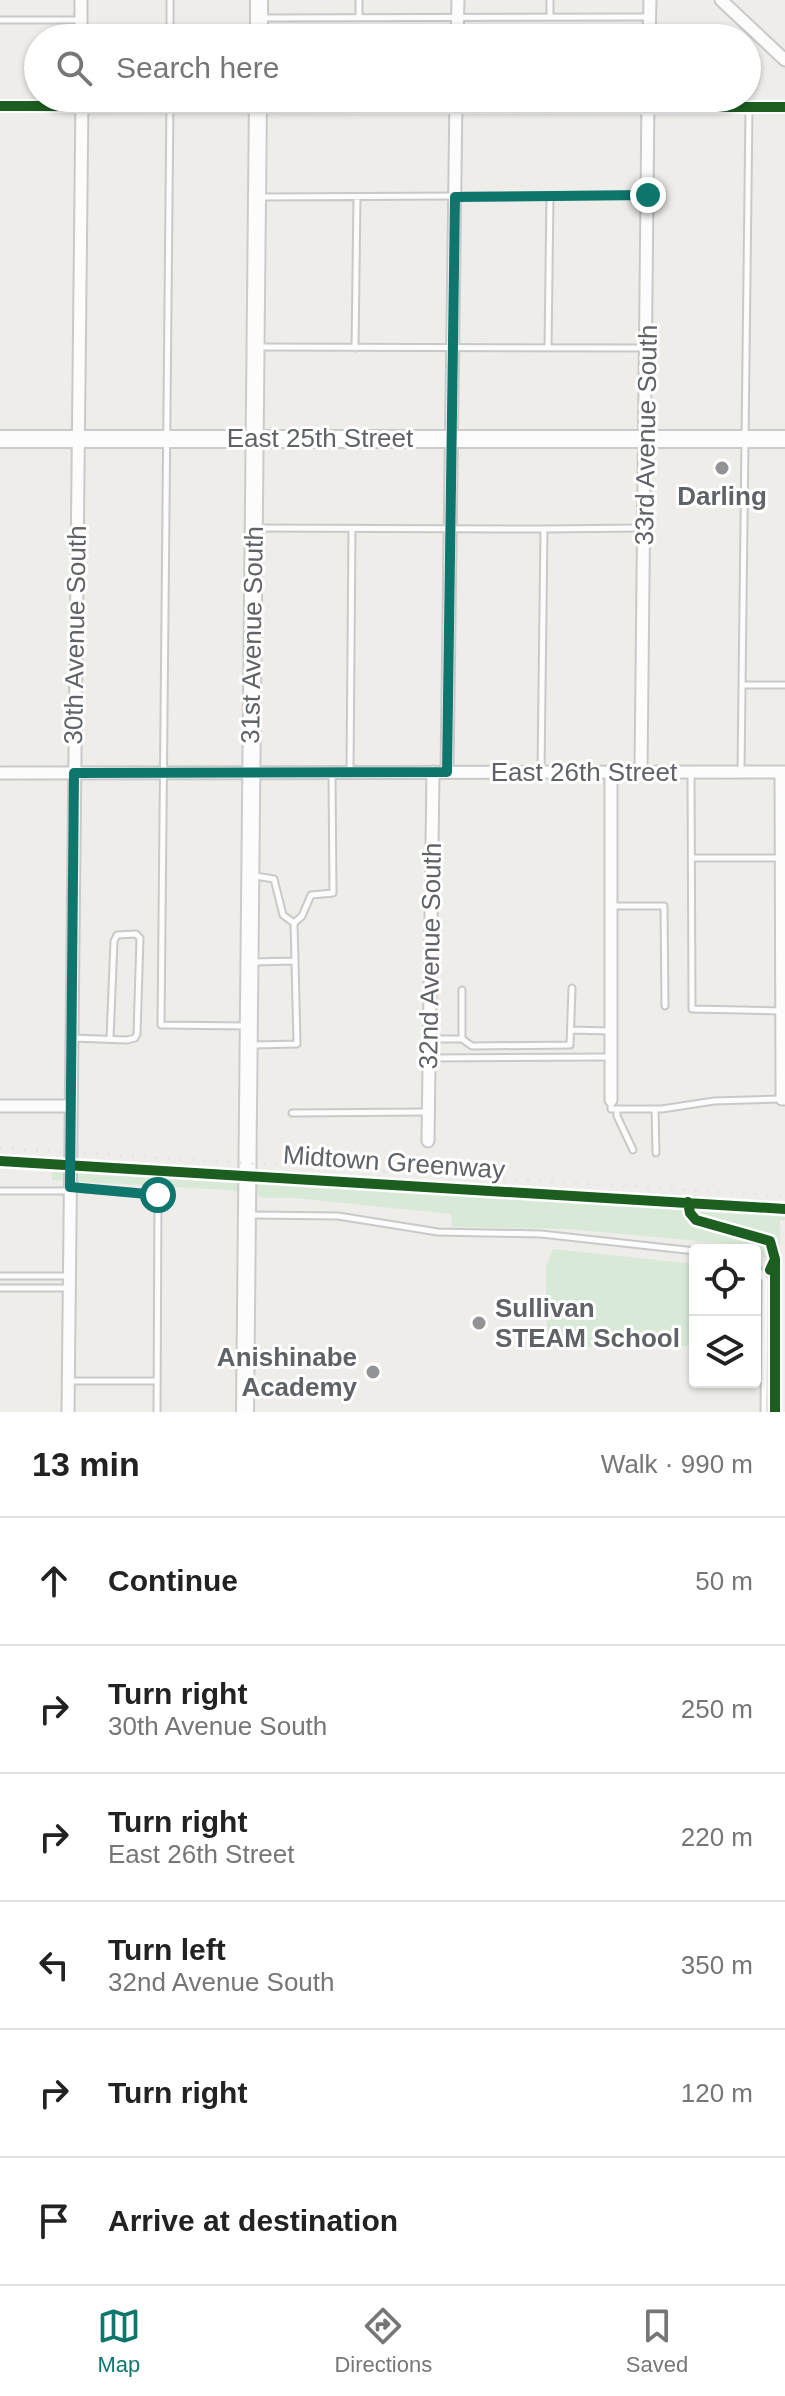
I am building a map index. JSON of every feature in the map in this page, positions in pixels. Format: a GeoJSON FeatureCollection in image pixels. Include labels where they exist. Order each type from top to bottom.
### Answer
{"type":"FeatureCollection","features":[{"type":"Feature","properties":{"kind":"street"},"geometry":{"type":"LineString","coordinates":[[81,0],[81,24]]}},
{"type":"Feature","properties":{"kind":"street"},"geometry":{"type":"LineString","coordinates":[[259,0],[259,24]]}},
{"type":"Feature","properties":{"kind":"street"},"geometry":{"type":"LineString","coordinates":[[458,0],[458,24]]}},
{"type":"Feature","properties":{"kind":"street"},"geometry":{"type":"LineString","coordinates":[[650,0],[650,24]]}},
{"type":"Feature","properties":{"kind":"street"},"geometry":{"type":"LineString","coordinates":[[721,0],[747,24]]}},
{"type":"Feature","properties":{"kind":"street"},"geometry":{"type":"LineString","coordinates":[[761,38],[785,60]]}},
{"type":"Feature","properties":{"kind":"street"},"geometry":{"type":"LineString","coordinates":[[0,106],[24,105]]}},
{"type":"Feature","properties":{"kind":"street"},"geometry":{"type":"LineString","coordinates":[[761,107],[785,107]]}},
{"type":"Feature","properties":{"kind":"street","name":"30th Avenue South"},"geometry":{"type":"LineString","coordinates":[[68,1412],[82,112]]}},
{"type":"Feature","properties":{"kind":"street","name":"31st Avenue South"},"geometry":{"type":"LineString","coordinates":[[245,1412],[258,112]]}},
{"type":"Feature","properties":{"kind":"street"},"geometry":{"type":"LineString","coordinates":[[447,772],[456,112]]}},
{"type":"Feature","properties":{"kind":"street","name":"33rd Avenue South"},"geometry":{"type":"LineString","coordinates":[[641,772],[648,112]]}},
{"type":"Feature","properties":{"kind":"street","name":"East 25th Street"},"geometry":{"type":"LineString","coordinates":[[0,439],[785,439]]}},
{"type":"Feature","properties":{"kind":"street","name":"32nd Avenue South"},"geometry":{"type":"LineString","coordinates":[[428,1141],[433,772]]}},
{"type":"Feature","properties":{"kind":"street"},"geometry":{"type":"LineString","coordinates":[[611,772],[609,1057],[614,1104]]}},
{"type":"Feature","properties":{"kind":"street"},"geometry":{"type":"LineString","coordinates":[[783,772],[783,1099]]}},
{"type":"Feature","properties":{"kind":"street","name":"East 26th Street"},"geometry":{"type":"LineString","coordinates":[[0,773],[783,772]]}},
{"type":"Feature","properties":{"kind":"street"},"geometry":{"type":"LineString","coordinates":[[0,1106],[71,1106]]}},
{"type":"Feature","properties":{"kind":"lane"},"geometry":{"type":"LineString","coordinates":[[170,0],[170,24]]}},
{"type":"Feature","properties":{"kind":"lane"},"geometry":{"type":"LineString","coordinates":[[359,0],[359,17]]}},
{"type":"Feature","properties":{"kind":"lane"},"geometry":{"type":"LineString","coordinates":[[550,0],[550,17]]}},
{"type":"Feature","properties":{"kind":"lane"},"geometry":{"type":"LineString","coordinates":[[259,18],[650,17]]}},
{"type":"Feature","properties":{"kind":"lane"},"geometry":{"type":"LineString","coordinates":[[0,20],[81,20]]}},
{"type":"Feature","properties":{"kind":"lane"},"geometry":{"type":"LineString","coordinates":[[170,112],[161,1025],[249,1026]]}},
{"type":"Feature","properties":{"kind":"lane"},"geometry":{"type":"LineString","coordinates":[[741,772],[749,112]]}},
{"type":"Feature","properties":{"kind":"lane"},"geometry":{"type":"LineString","coordinates":[[257,198],[648,195]]}},
{"type":"Feature","properties":{"kind":"lane"},"geometry":{"type":"LineString","coordinates":[[548,348],[550,196]]}},
{"type":"Feature","properties":{"kind":"lane"},"geometry":{"type":"LineString","coordinates":[[355,348],[357,197]]}},
{"type":"Feature","properties":{"kind":"lane"},"geometry":{"type":"LineString","coordinates":[[255,347],[647,348]]}},
{"type":"Feature","properties":{"kind":"lane"},"geometry":{"type":"LineString","coordinates":[[254,528],[645,528]]}},
{"type":"Feature","properties":{"kind":"lane"},"geometry":{"type":"LineString","coordinates":[[350,772],[352,529]]}},
{"type":"Feature","properties":{"kind":"lane"},"geometry":{"type":"LineString","coordinates":[[541,772],[544,529]]}},
{"type":"Feature","properties":{"kind":"lane"},"geometry":{"type":"LineString","coordinates":[[742,685],[785,685]]}},
{"type":"Feature","properties":{"kind":"lane"},"geometry":{"type":"LineString","coordinates":[[294,923],[302,916],[311,895],[333,893],[332,772]]}},
{"type":"Feature","properties":{"kind":"lane"},"geometry":{"type":"LineString","coordinates":[[691,772],[692,1009],[781,1011]]}},
{"type":"Feature","properties":{"kind":"lane"},"geometry":{"type":"LineString","coordinates":[[692,858],[783,858]]}},
{"type":"Feature","properties":{"kind":"lane"},"geometry":{"type":"LineString","coordinates":[[250,875],[274,879],[283,915],[294,923]]}},
{"type":"Feature","properties":{"kind":"lane"},"geometry":{"type":"LineString","coordinates":[[609,906],[664,906],[665,1006]]}},
{"type":"Feature","properties":{"kind":"lane"},"geometry":{"type":"LineString","coordinates":[[248,1045],[297,1044],[294,923]]}},
{"type":"Feature","properties":{"kind":"lane"},"geometry":{"type":"LineString","coordinates":[[72,1038],[127,1040],[135,1038],[140,938],[136,934],[117,935],[114,941],[110,1039]]}},
{"type":"Feature","properties":{"kind":"lane"},"geometry":{"type":"LineString","coordinates":[[249,962],[295,961]]}},
{"type":"Feature","properties":{"kind":"lane"},"geometry":{"type":"LineString","coordinates":[[429,1039],[462,1039],[472,1046],[568,1046],[572,1042],[572,988]]}},
{"type":"Feature","properties":{"kind":"lane"},"geometry":{"type":"LineString","coordinates":[[462,990],[462,1039]]}},
{"type":"Feature","properties":{"kind":"lane"},"geometry":{"type":"LineString","coordinates":[[572,1030],[609,1031]]}},
{"type":"Feature","properties":{"kind":"lane"},"geometry":{"type":"LineString","coordinates":[[429,1058],[609,1057]]}},
{"type":"Feature","properties":{"kind":"lane"},"geometry":{"type":"LineString","coordinates":[[633,1150],[614,1104],[655,1109],[714,1101],[783,1099]]}},
{"type":"Feature","properties":{"kind":"lane"},"geometry":{"type":"LineString","coordinates":[[655,1109],[656,1153]]}},
{"type":"Feature","properties":{"kind":"lane"},"geometry":{"type":"LineString","coordinates":[[292,1113],[428,1112]]}},
{"type":"Feature","properties":{"kind":"lane"},"geometry":{"type":"LineString","coordinates":[[0,1191],[70,1189],[158,1195],[157,1412]]}},
{"type":"Feature","properties":{"kind":"lane"},"geometry":{"type":"LineString","coordinates":[[247,1215],[338,1216],[438,1232],[541,1234],[689,1250]]}},
{"type":"Feature","properties":{"kind":"lane"},"geometry":{"type":"LineString","coordinates":[[761,1274],[765,1280],[764,1412]]}},
{"type":"Feature","properties":{"kind":"lane"},"geometry":{"type":"LineString","coordinates":[[0,1276],[70,1282]]}},
{"type":"Feature","properties":{"kind":"lane"},"geometry":{"type":"LineString","coordinates":[[0,1288],[70,1282]]}},
{"type":"Feature","properties":{"kind":"lane"},"geometry":{"type":"LineString","coordinates":[[69,1381],[157,1381]]}},
{"type":"Feature","properties":{"kind":"green space"},"geometry":{"type":"Polygon","coordinates":[[[0,1156],[785,1204],[785,1220],[780,1220],[781,1412],[768,1412],[770,1264],[761,1254],[761,1244],[568,1229],[452,1227],[451,1214],[295,1198],[265,1198],[228,1190],[52,1180],[52,1170],[0,1166],[0,1156]]]}},
{"type":"Feature","properties":{"kind":"green space"},"geometry":{"type":"Polygon","coordinates":[[[553,1249],[689,1263],[689,1346],[547,1347],[546,1266],[553,1249]]]}},
{"type":"Feature","properties":{"kind":"railway"},"geometry":{"type":"LineString","coordinates":[[0,1148],[785,1196]]}},
{"type":"Feature","properties":{"kind":"cycle path"},"geometry":{"type":"LineString","coordinates":[[0,106],[24,106]]}},
{"type":"Feature","properties":{"kind":"cycle path"},"geometry":{"type":"LineString","coordinates":[[761,107],[785,107]]}},
{"type":"Feature","properties":{"kind":"cycle path","name":"Midtown Greenway"},"geometry":{"type":"LineString","coordinates":[[0,1161],[785,1209]]}},
{"type":"Feature","properties":{"kind":"cycle path"},"geometry":{"type":"LineString","coordinates":[[688,1202],[690,1213],[696,1220],[770,1241],[775,1259],[770,1270]]}},
{"type":"Feature","properties":{"kind":"cycle path"},"geometry":{"type":"LineString","coordinates":[[775,1259],[775,1412]]}},
{"type":"Feature","properties":{"kind":"place","name":"Darling"},"geometry":{"type":"Point","coordinates":[722,468]}},
{"type":"Feature","properties":{"kind":"place","name":"Sullivan STEAM School"},"geometry":{"type":"Point","coordinates":[479,1323]}},
{"type":"Feature","properties":{"kind":"place","name":"Anishinabe Academy"},"geometry":{"type":"Point","coordinates":[373,1372]}},
{"type":"Feature","properties":{"kind":"route"},"geometry":{"type":"LineString","coordinates":[[158,1195],[70,1187],[74,773],[447,772],[455,197],[648,195]]}}]}
